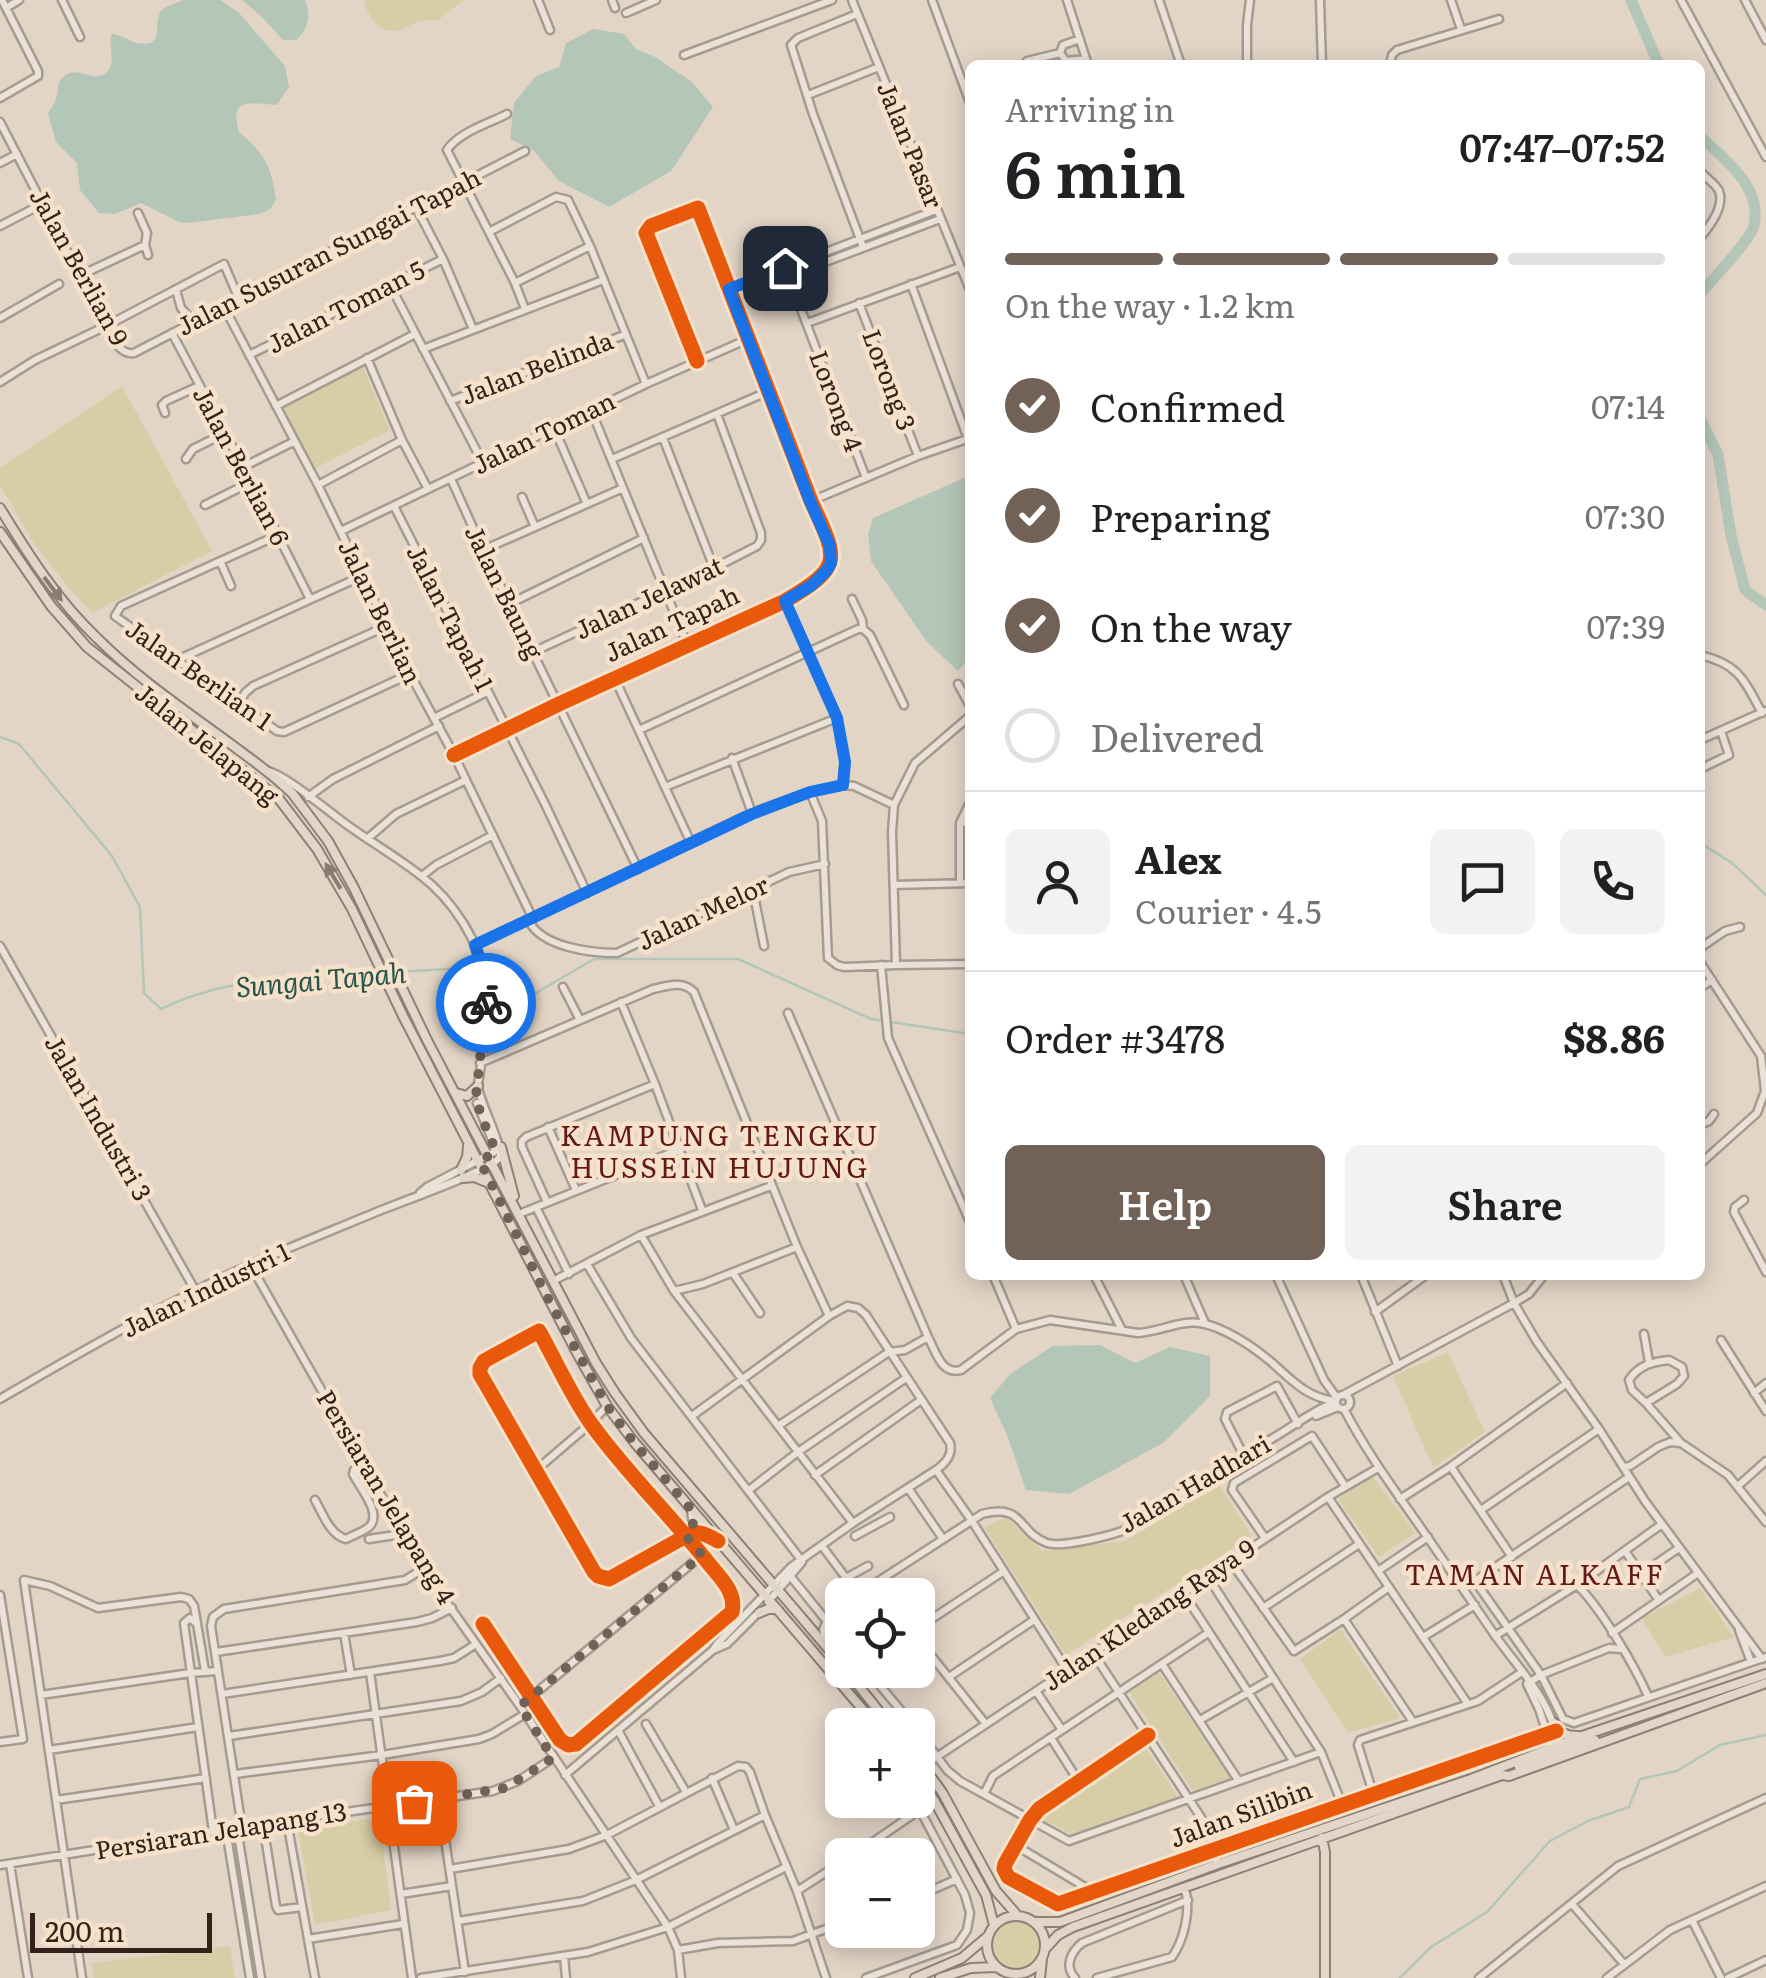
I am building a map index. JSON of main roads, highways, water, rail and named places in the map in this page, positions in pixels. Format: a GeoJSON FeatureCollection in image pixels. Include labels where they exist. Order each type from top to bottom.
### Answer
{"type":"FeatureCollection","features":[{"type":"Feature","properties":{"kind":"main road","name":"Jalan Jelapang"},"geometry":{"type":"LineString","coordinates":[[0,508],[45,579],[99,640],[267,771],[292,794],[328,841],[456,1093],[486,1162],[492,1186],[607,1406],[634,1443],[861,1708]]}},
{"type":"Feature","properties":{"kind":"main road","name":"Jalan Jelapang"},"geometry":{"type":"LineString","coordinates":[[0,532],[50,606],[88,646],[279,799],[317,849],[352,909],[467,1139],[519,1212],[615,1393],[644,1433],[825,1645]]}},
{"type":"Feature","properties":{"kind":"main road"},"geometry":{"type":"LineString","coordinates":[[267,771],[278,787],[279,799],[289,799],[305,811]]}},
{"type":"Feature","properties":{"kind":"main road"},"geometry":{"type":"LineString","coordinates":[[456,1093],[469,1095],[478,1086]]}},
{"type":"Feature","properties":{"kind":"main road"},"geometry":{"type":"LineString","coordinates":[[467,1139],[468,1154],[462,1174],[492,1186]]}},
{"type":"Feature","properties":{"kind":"main road"},"geometry":{"type":"LineString","coordinates":[[501,1146],[519,1212]]}},
{"type":"Feature","properties":{"kind":"main road"},"geometry":{"type":"LineString","coordinates":[[759,1613],[777,1609]]}},
{"type":"Feature","properties":{"kind":"main road","name":"Jalan Silibin"},"geometry":{"type":"LineString","coordinates":[[1036,1922],[1060,1922],[1766,1674]]}},
{"type":"Feature","properties":{"kind":"main road","name":"Jalan Silibin"},"geometry":{"type":"LineString","coordinates":[[1046,1949],[1065,1930],[1766,1684]]}},
{"type":"Feature","properties":{"kind":"main road","name":"Jalan Jelapang"},"geometry":{"type":"LineString","coordinates":[[860,1688],[876,1708]]}},
{"type":"Feature","properties":{"kind":"main road"},"geometry":{"type":"LineString","coordinates":[[1558,1724],[1560,1732],[1582,1736]]}},
{"type":"Feature","properties":{"kind":"main road"},"geometry":{"type":"LineString","coordinates":[[1502,1775],[1557,1749],[1636,1730]]}},
{"type":"Feature","properties":{"kind":"main road"},"geometry":{"type":"LineString","coordinates":[[935,1782],[1001,1900],[1017,1915],[1036,1922],[1044,1934],[1046,1949],[1040,1978]]}},
{"type":"Feature","properties":{"kind":"main road"},"geometry":{"type":"LineString","coordinates":[[935,1802],[986,1895],[994,1926]]}},
{"type":"Feature","properties":{"kind":"main road"},"geometry":{"type":"LineString","coordinates":[[1324,1858],[1342,1830]]}},
{"type":"Feature","properties":{"kind":"main road"},"geometry":{"type":"LineString","coordinates":[[1308,1833],[1318,1833],[1322,1838],[1324,1978]]}},
{"type":"Feature","properties":{"kind":"main road"},"geometry":{"type":"LineString","coordinates":[[1305,1844],[1316,1846],[1324,1858]]}},
{"type":"Feature","properties":{"kind":"main road"},"geometry":{"type":"LineString","coordinates":[[1167,1883],[1186,1890],[1195,1878],[1214,1872],[1218,1864],[1234,1868]]}},
{"type":"Feature","properties":{"kind":"main road"},"geometry":{"type":"LineString","coordinates":[[1017,1915],[994,1926],[988,1954],[997,1967],[1020,1976],[1042,1960]]}},
{"type":"Feature","properties":{"kind":"main road"},"geometry":{"type":"LineString","coordinates":[[915,1978],[962,1958],[989,1936]]}},
{"type":"Feature","properties":{"kind":"main road"},"geometry":{"type":"LineString","coordinates":[[940,1978],[971,1968],[997,1967]]}},
{"type":"Feature","properties":{"kind":"waterway"},"geometry":{"type":"LineString","coordinates":[[1631,0],[1657,60]]}},
{"type":"Feature","properties":{"kind":"waterway"},"geometry":{"type":"LineString","coordinates":[[1705,141],[1740,175],[1753,199],[1755,212],[1754,226],[1746,240],[1705,288]]}},
{"type":"Feature","properties":{"kind":"waterway"},"geometry":{"type":"LineString","coordinates":[[1705,428],[1718,455],[1745,590],[1766,605]]}},
{"type":"Feature","properties":{"kind":"waterway","name":"Sungai Tapah"},"geometry":{"type":"LineString","coordinates":[[0,737],[19,744],[112,856],[140,907],[144,993],[161,1009],[241,984],[380,973]]}},
{"type":"Feature","properties":{"kind":"waterway","name":"Sungai Tapah"},"geometry":{"type":"LineString","coordinates":[[1705,846],[1732,863],[1766,895]]}},
{"type":"Feature","properties":{"kind":"waterway","name":"Sungai Tapah"},"geometry":{"type":"LineString","coordinates":[[398,972],[464,968],[536,993],[594,959],[738,959],[871,1019],[965,1033]]}},
{"type":"Feature","properties":{"kind":"waterway"},"geometry":{"type":"LineString","coordinates":[[1400,1978],[1431,1947],[1487,1912],[1550,1841],[1588,1821],[1629,1807],[1640,1779],[1677,1771],[1720,1745],[1766,1735]]}},
{"type":"Feature","properties":{"kind":"district","name":"KAMPUNG TENGKU HUSSEIN HUJUNG"},"geometry":{"type":"Point","coordinates":[720,1152]}},
{"type":"Feature","properties":{"kind":"district","name":"TAMAN ALKAFF"},"geometry":{"type":"Point","coordinates":[1535,1575]}}]}
